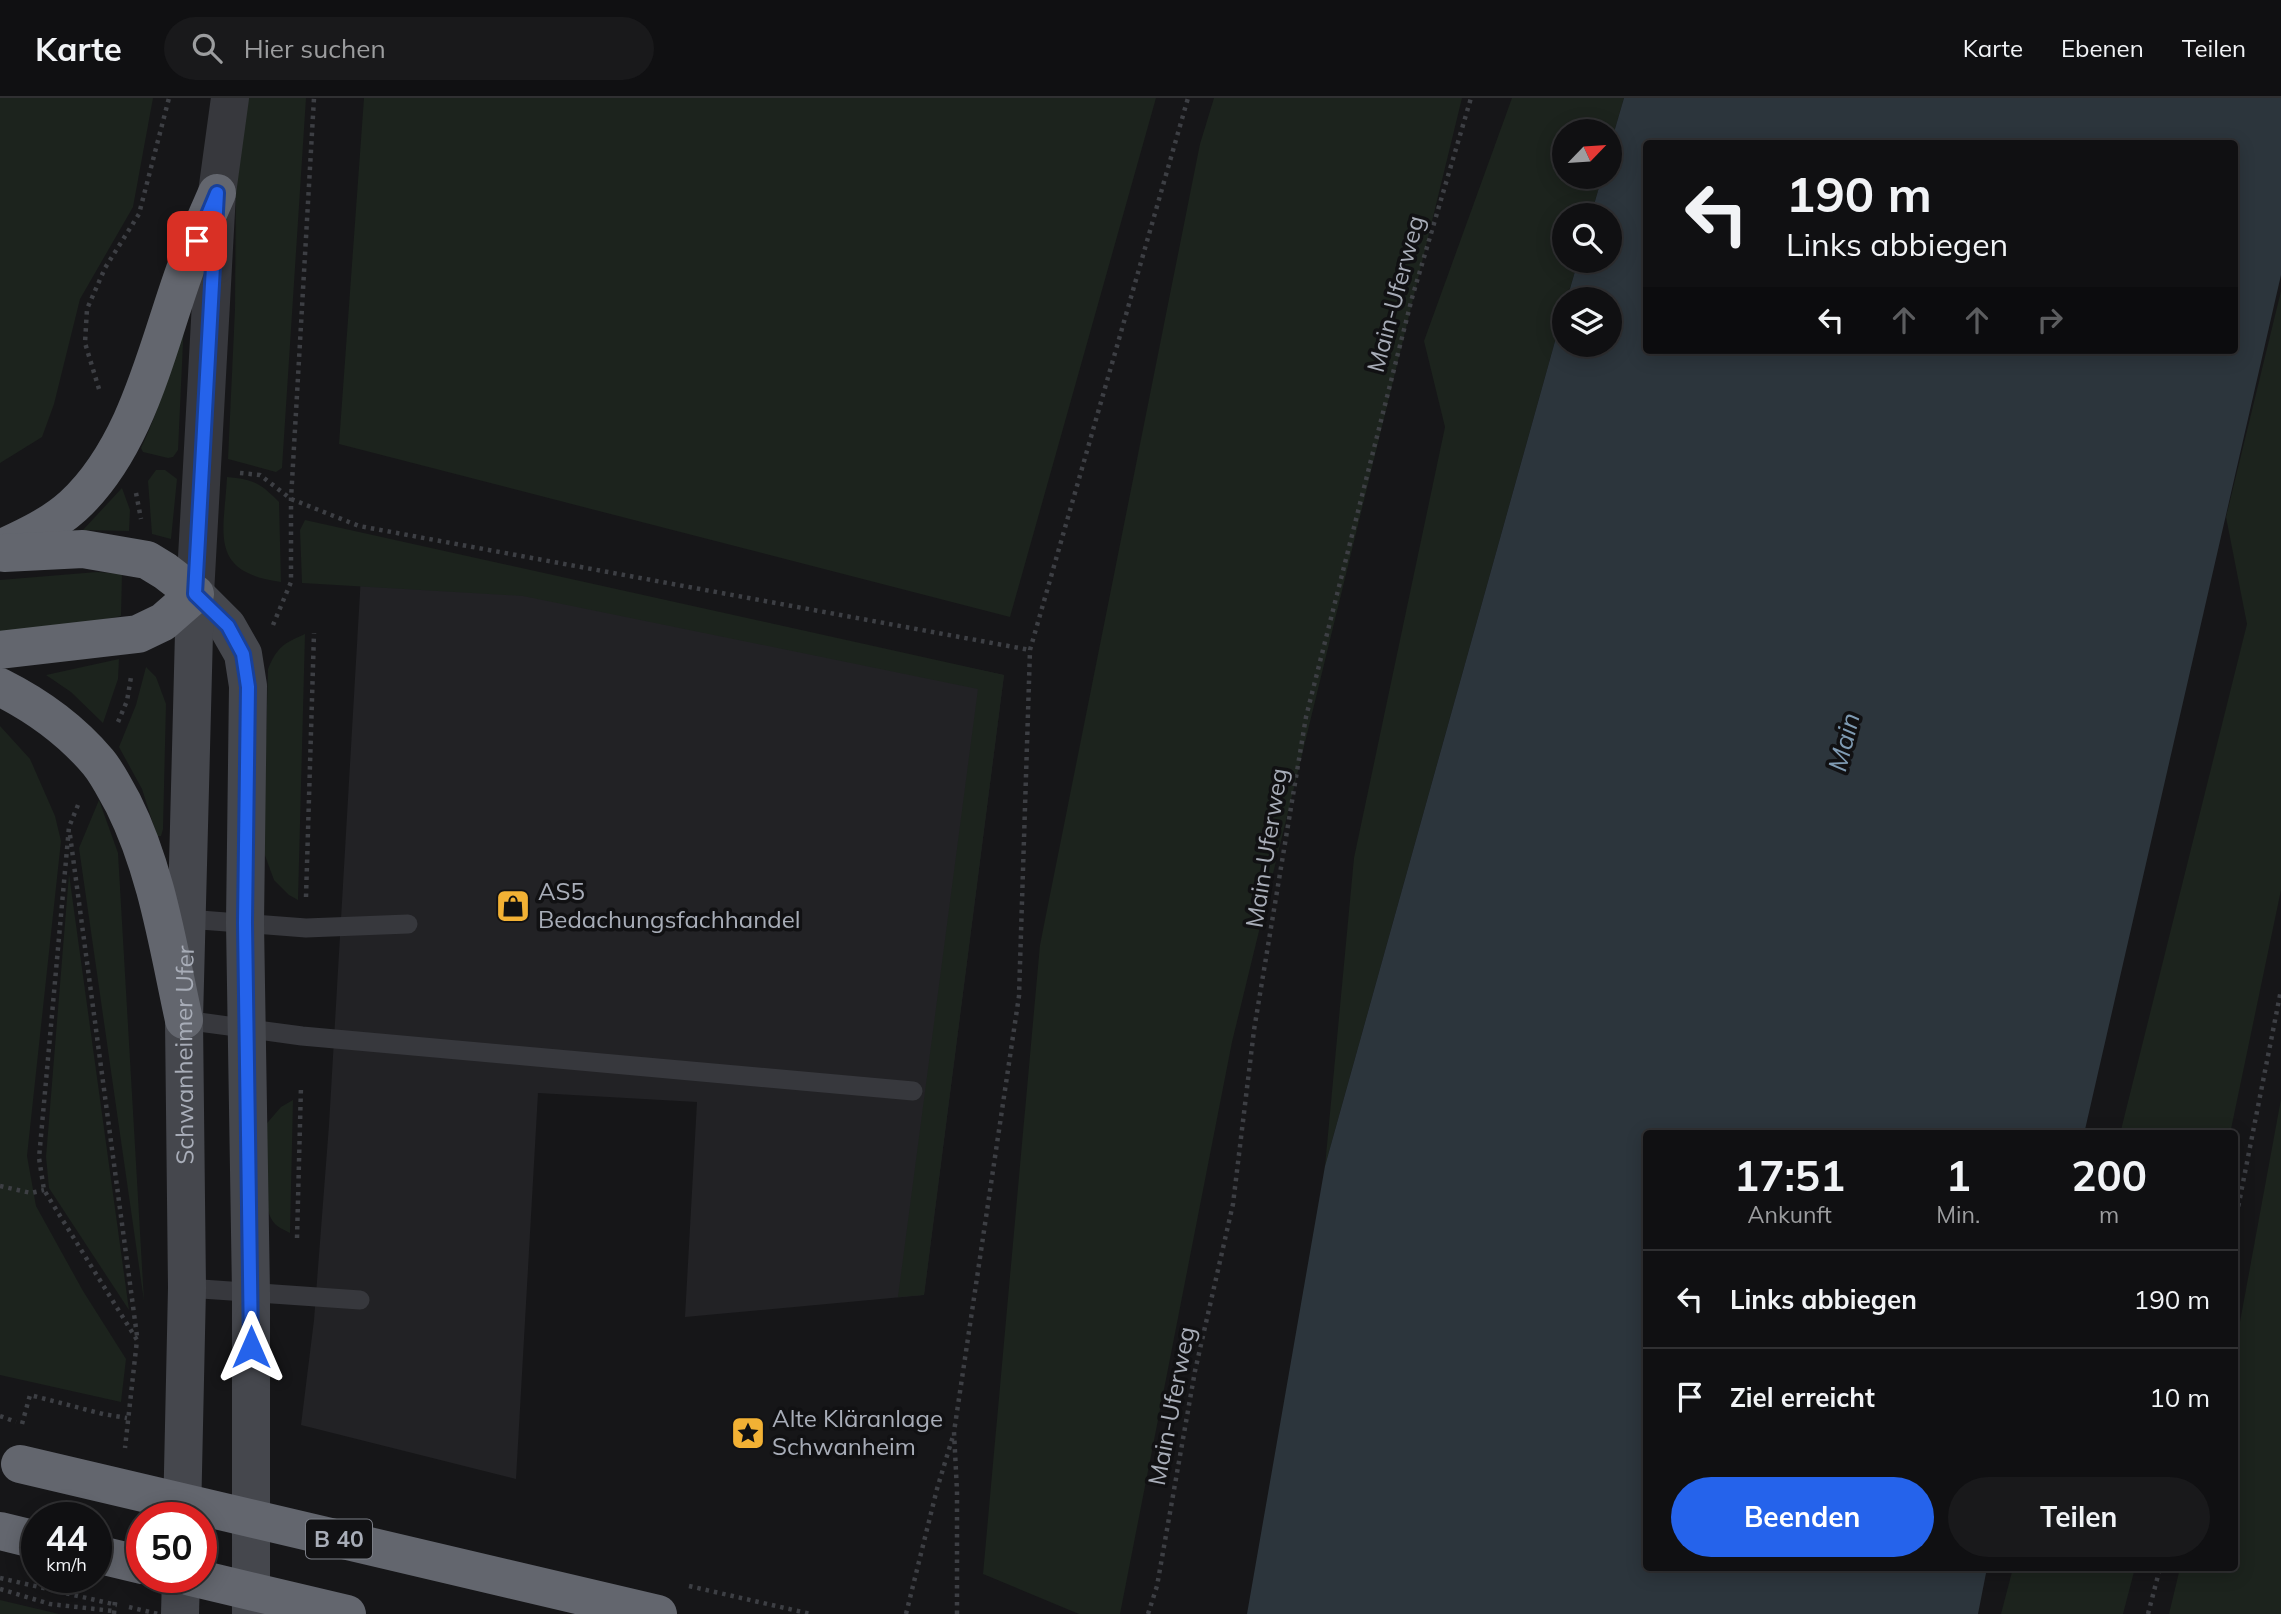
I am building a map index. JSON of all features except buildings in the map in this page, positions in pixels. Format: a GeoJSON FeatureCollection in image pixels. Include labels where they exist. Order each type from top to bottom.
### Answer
{"type":"FeatureCollection","features":[{"type":"Feature","properties":{"kind":"highway"},"geometry":{"type":"LineString","coordinates":[[0,551],[73,506],[102,473],[116,452],[136,407],[186,266],[217,193]]}},
{"type":"Feature","properties":{"kind":"highway"},"geometry":{"type":"LineString","coordinates":[[0,551],[83,549],[147,560],[195,594],[163,622],[138,634],[0,650]]}},
{"type":"Feature","properties":{"kind":"highway"},"geometry":{"type":"LineString","coordinates":[[0,687],[19,696],[74,736],[99,763],[112,783],[130,817],[155,886],[184,1020]]}},
{"type":"Feature","properties":{"kind":"highway","name":"B 40"},"geometry":{"type":"LineString","coordinates":[[10,1462],[658,1614]]}},
{"type":"Feature","properties":{"kind":"highway"},"geometry":{"type":"LineString","coordinates":[[217,1583],[347,1614]]}},
{"type":"Feature","properties":{"kind":"main road"},"geometry":{"type":"LineString","coordinates":[[195,594],[228,626],[243,654],[248,687],[245,923],[251,1293],[251,1614]]}},
{"type":"Feature","properties":{"kind":"main road","name":"Schwanheimer Ufer"},"geometry":{"type":"LineString","coordinates":[[182,1502],[187,1288],[184,1020],[195,594]]}},
{"type":"Feature","properties":{"kind":"main road"},"geometry":{"type":"LineString","coordinates":[[180,1614],[181,1593]]}},
{"type":"Feature","properties":{"kind":"street","name":"Schwanheimer Ufer"},"geometry":{"type":"LineString","coordinates":[[195,594],[217,193],[230,98]]}},
{"type":"Feature","properties":{"kind":"lane"},"geometry":{"type":"LineString","coordinates":[[187,919],[306,928],[408,924]]}},
{"type":"Feature","properties":{"kind":"lane"},"geometry":{"type":"LineString","coordinates":[[184,1020],[302,1036],[913,1091]]}},
{"type":"Feature","properties":{"kind":"lane"},"geometry":{"type":"LineString","coordinates":[[187,1288],[360,1300]]}},
{"type":"Feature","properties":{"kind":"path"},"geometry":{"type":"LineString","coordinates":[[99,390],[85,343],[87,309],[105,268],[139,214],[169,98]]}},
{"type":"Feature","properties":{"kind":"path"},"geometry":{"type":"LineString","coordinates":[[291,582],[291,499],[314,98]]}},
{"type":"Feature","properties":{"kind":"path"},"geometry":{"type":"LineString","coordinates":[[906,1614],[954,1432],[1019,996],[1030,650],[1188,98]]}},
{"type":"Feature","properties":{"kind":"path","name":"Main-Uferweg"},"geometry":{"type":"LineString","coordinates":[[1148,1614],[1157,1586],[1195,1371],[1233,1204],[1254,1030],[1306,717],[1412,298],[1471,98]]}},
{"type":"Feature","properties":{"kind":"path"},"geometry":{"type":"LineString","coordinates":[[237,472],[260,475],[291,499],[359,526],[1030,650]]}},
{"type":"Feature","properties":{"kind":"path"},"geometry":{"type":"LineString","coordinates":[[132,483],[139,501],[142,522]]}},
{"type":"Feature","properties":{"kind":"path"},"geometry":{"type":"LineString","coordinates":[[306,905],[314,633]]}},
{"type":"Feature","properties":{"kind":"path"},"geometry":{"type":"LineString","coordinates":[[117,724],[127,701],[132,674]]}},
{"type":"Feature","properties":{"kind":"path"},"geometry":{"type":"LineString","coordinates":[[79,804],[69,827],[39,1158],[44,1190],[137,1340]]}},
{"type":"Feature","properties":{"kind":"path"},"geometry":{"type":"LineString","coordinates":[[69,827],[137,1340],[124,1459]]}},
{"type":"Feature","properties":{"kind":"path"},"geometry":{"type":"LineString","coordinates":[[2238,1208],[2281,990]]}},
{"type":"Feature","properties":{"kind":"path"},"geometry":{"type":"LineString","coordinates":[[296,1238],[301,1086]]}},
{"type":"Feature","properties":{"kind":"path"},"geometry":{"type":"LineString","coordinates":[[0,1186],[31,1193],[44,1190]]}},
{"type":"Feature","properties":{"kind":"path"},"geometry":{"type":"LineString","coordinates":[[22,1424],[30,1395],[127,1418]]}},
{"type":"Feature","properties":{"kind":"path"},"geometry":{"type":"LineString","coordinates":[[954,1432],[957,1614]]}},
{"type":"Feature","properties":{"kind":"path"},"geometry":{"type":"LineString","coordinates":[[2148,1614],[2159,1571]]}},
{"type":"Feature","properties":{"kind":"path"},"geometry":{"type":"LineString","coordinates":[[0,1578],[158,1614]]}},
{"type":"Feature","properties":{"kind":"path"},"geometry":{"type":"LineString","coordinates":[[0,1589],[50,1604],[113,1613],[115,1596]]}},
{"type":"Feature","properties":{"kind":"shaded area"},"geometry":{"type":"Polygon","coordinates":[[[0,98],[153,98],[133,207],[80,299],[54,404],[42,437],[0,463],[0,98]]]}},
{"type":"Feature","properties":{"kind":"shaded area"},"geometry":{"type":"Polygon","coordinates":[[[245,98],[306,98],[282,468],[276,472],[228,459],[235,309],[236,168],[245,98]]]}},
{"type":"Feature","properties":{"kind":"shaded area"},"geometry":{"type":"Polygon","coordinates":[[[364,98],[1156,98],[1010,617],[339,444],[364,98]]]}},
{"type":"Feature","properties":{"kind":"shaded area"},"geometry":{"type":"Polygon","coordinates":[[[1214,98],[1462,98],[1232,1042],[1120,1614],[1079,1614],[983,1574],[1040,945],[1200,144],[1214,98]]]}},
{"type":"Feature","properties":{"kind":"shaded area"},"geometry":{"type":"Polygon","coordinates":[[[1512,98],[1624,98],[1618,119],[1552,119],[1552,189],[1599,189],[1594,203],[1552,203],[1552,273],[1575,273],[1570,287],[1552,287],[1552,352],[1325,1166],[1354,858],[1445,427],[1424,341],[1512,98]]]}},
{"type":"Feature","properties":{"kind":"shaded area"},"geometry":{"type":"Polygon","coordinates":[[[2281,291],[2281,890],[2231,1130],[2121,1130],[2247,624],[2226,517],[2281,291]]]}},
{"type":"Feature","properties":{"kind":"shaded area"},"geometry":{"type":"Polygon","coordinates":[[[185,300],[178,450],[173,457],[168,458],[143,452],[141,448],[162,394],[185,300]]]}},
{"type":"Feature","properties":{"kind":"shaded area"},"geometry":{"type":"Polygon","coordinates":[[[156,470],[165,470],[177,479],[171,539],[152,534],[148,481],[156,470]]]}},
{"type":"Feature","properties":{"kind":"shaded area"},"geometry":{"type":"Polygon","coordinates":[[[227,477],[256,483],[279,502],[281,582],[258,577],[241,569],[231,559],[224,533],[227,477]]]}},
{"type":"Feature","properties":{"kind":"shaded area"},"geometry":{"type":"Polygon","coordinates":[[[122,488],[130,510],[129,531],[83,530],[122,488]]]}},
{"type":"Feature","properties":{"kind":"shaded area"},"geometry":{"type":"Polygon","coordinates":[[[305,520],[1004,675],[924,1295],[898,1297],[978,689],[523,596],[302,583],[300,530],[305,520]]]}},
{"type":"Feature","properties":{"kind":"shaded area"},"geometry":{"type":"Polygon","coordinates":[[[363,541],[1004,675],[924,1295],[685,1317],[697,1102],[538,1093],[516,1479],[301,1425],[314,1320],[329,1125],[363,541]]]}},
{"type":"Feature","properties":{"kind":"shaded area"},"geometry":{"type":"Polygon","coordinates":[[[97,572],[122,574],[121,616],[63,628],[0,633],[0,580],[97,572]]]}},
{"type":"Feature","properties":{"kind":"shaded area"},"geometry":{"type":"Polygon","coordinates":[[[305,634],[298,900],[274,880],[263,850],[268,669],[282,647],[305,634]]]}},
{"type":"Feature","properties":{"kind":"shaded area"},"geometry":{"type":"Polygon","coordinates":[[[119,659],[118,679],[103,723],[71,692],[46,675],[119,659]]]}},
{"type":"Feature","properties":{"kind":"shaded area"},"geometry":{"type":"Polygon","coordinates":[[[146,667],[156,677],[166,704],[161,836],[157,836],[142,789],[119,747],[136,705],[146,667]]]}},
{"type":"Feature","properties":{"kind":"shaded area"},"geometry":{"type":"Polygon","coordinates":[[[0,726],[30,759],[55,816],[61,841],[27,1156],[36,1206],[83,1291],[126,1359],[121,1402],[0,1375],[0,726]]]}},
{"type":"Feature","properties":{"kind":"shaded area"},"geometry":{"type":"Polygon","coordinates":[[[99,800],[118,853],[144,1301],[79,848],[99,800]]]}},
{"type":"Feature","properties":{"kind":"shaded area"},"geometry":{"type":"Polygon","coordinates":[[[69,874],[129,1310],[49,1188],[46,1157],[69,874]]]}},
{"type":"Feature","properties":{"kind":"shaded area"},"geometry":{"type":"Polygon","coordinates":[[[2281,1099],[2281,1614],[2169,1614],[2179,1571],[2238,1571],[2238,1333],[2281,1099]]]}},
{"type":"Feature","properties":{"kind":"shaded area"},"geometry":{"type":"Polygon","coordinates":[[[293,1100],[290,1233],[275,1224],[266,1205],[262,1129],[281,1107],[293,1100]]]}},
{"type":"Feature","properties":{"kind":"shaded area"},"geometry":{"type":"Polygon","coordinates":[[[2012,1571],[2134,1571],[2123,1614],[2001,1614],[2012,1571]]]}},
{"type":"Feature","properties":{"kind":"shaded area"},"geometry":{"type":"Polygon","coordinates":[[[0,1600],[59,1614],[0,1614],[0,1600]]]}},
{"type":"Feature","properties":{"kind":"water","name":"Main"},"geometry":{"type":"Polygon","coordinates":[[[1624,98],[2281,98],[2281,275],[2085,1130],[1643,1130],[1643,1571],[1986,1571],[1978,1614],[1247,1614],[1325,1166],[1552,352],[1552,357],[1622,357],[1622,287],[1570,287],[1575,273],[1622,273],[1622,203],[1594,203],[1599,189],[1622,189],[1622,119],[1618,119],[1624,98]]]}},
{"type":"Feature","properties":{"kind":"place","name":"AS5 Bedachungsfachhandel"},"geometry":{"type":"Point","coordinates":[513,906]}},
{"type":"Feature","properties":{"kind":"place","name":"Alte Kläranlage Schwanheim"},"geometry":{"type":"Point","coordinates":[748,1433]}},
{"type":"Feature","properties":{"kind":"route"},"geometry":{"type":"LineString","coordinates":[[197,241],[217,193],[195,594],[228,626],[243,654],[248,687],[245,923],[251,1347]]}}]}
